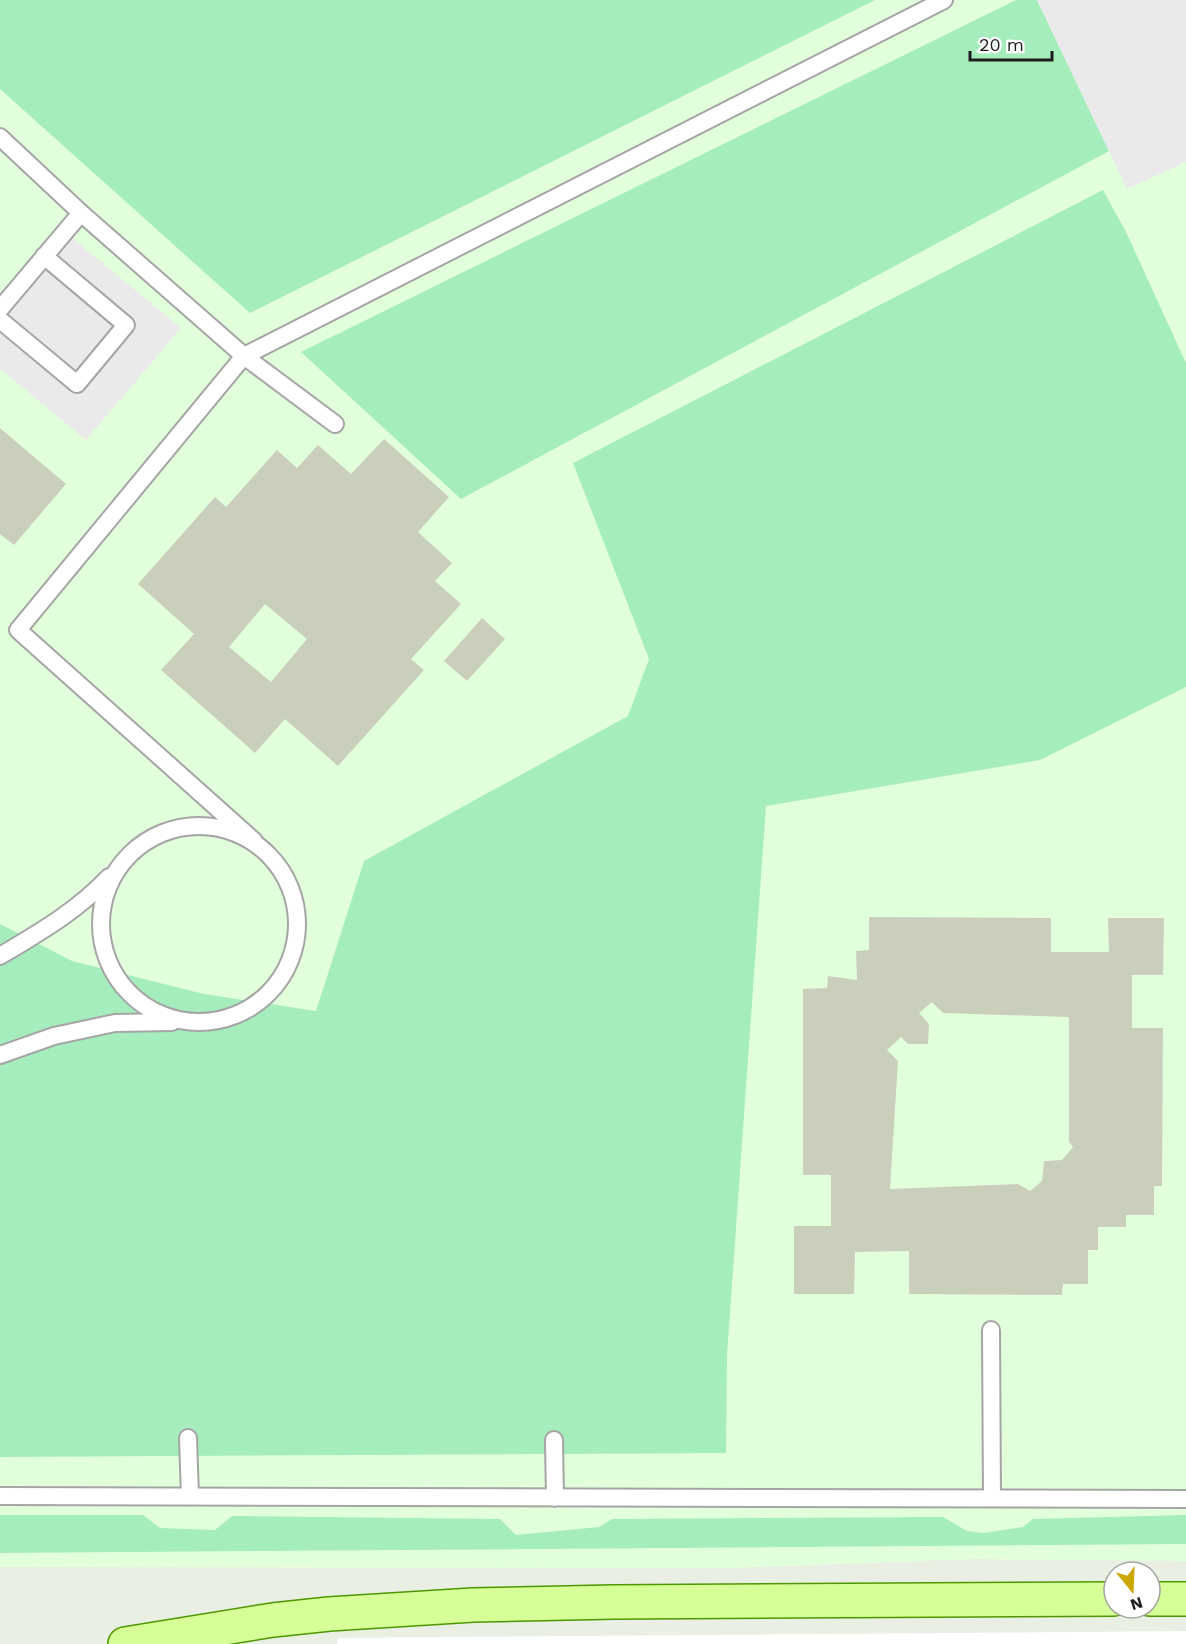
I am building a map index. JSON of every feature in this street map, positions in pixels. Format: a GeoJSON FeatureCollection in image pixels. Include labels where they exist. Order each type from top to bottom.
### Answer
{"type":"FeatureCollection","features":[{"type":"Feature","properties":{"kind":"main road"},"geometry":{"type":"LineString","coordinates":[[125,1644],[218,1628],[329,1614],[473,1605],[626,1601],[1102,1599]]}},
{"type":"Feature","properties":{"kind":"main road"},"geometry":{"type":"LineString","coordinates":[[1162,1599],[1186,1599]]}},
{"type":"Feature","properties":{"kind":"lane"},"geometry":{"type":"LineString","coordinates":[[0,1055],[54,1036],[115,1023],[221,1021],[252,1008],[276,986],[293,958],[299,925],[294,893],[278,864],[18,630],[244,356],[944,0]]}},
{"type":"Feature","properties":{"kind":"lane"},"geometry":{"type":"LineString","coordinates":[[0,137],[81,213],[244,356],[335,424]]}},
{"type":"Feature","properties":{"kind":"lane"},"geometry":{"type":"LineString","coordinates":[[0,309],[81,213]]}},
{"type":"Feature","properties":{"kind":"lane"},"geometry":{"type":"LineString","coordinates":[[0,320],[77,384],[126,325],[44,256]]}},
{"type":"Feature","properties":{"kind":"lane"},"geometry":{"type":"LineString","coordinates":[[0,956],[55,923],[95,892],[134,850],[161,833],[193,826],[225,829],[254,841]]}},
{"type":"Feature","properties":{"kind":"lane"},"geometry":{"type":"LineString","coordinates":[[134,850],[114,875],[102,905],[101,937],[111,968],[130,995],[156,1013],[189,1022]]}},
{"type":"Feature","properties":{"kind":"lane"},"geometry":{"type":"LineString","coordinates":[[992,1330],[992,1498]]}},
{"type":"Feature","properties":{"kind":"lane"},"geometry":{"type":"LineString","coordinates":[[188,1438],[190,1496]]}},
{"type":"Feature","properties":{"kind":"lane"},"geometry":{"type":"LineString","coordinates":[[554,1440],[555,1498]]}},
{"type":"Feature","properties":{"kind":"lane"},"geometry":{"type":"LineString","coordinates":[[0,1496],[1186,1499]]}},
{"type":"Feature","properties":{"kind":"shaded area"},"geometry":{"type":"Polygon","coordinates":[[[0,0],[1186,0],[1186,1561],[976,1559],[726,1568],[0,1567],[0,0]]]}},
{"type":"Feature","properties":{"kind":"shaded area"},"geometry":{"type":"Polygon","coordinates":[[[1037,0],[1186,0],[1186,162],[1127,189],[1037,0]]]}},
{"type":"Feature","properties":{"kind":"shaded area"},"geometry":{"type":"Polygon","coordinates":[[[58,226],[181,328],[86,440],[0,369],[0,295],[58,226]]]}},
{"type":"Feature","properties":{"kind":"green space"},"geometry":{"type":"Polygon","coordinates":[[[0,0],[875,0],[250,313],[0,89],[0,0]]]}},
{"type":"Feature","properties":{"kind":"green space"},"geometry":{"type":"Polygon","coordinates":[[[1016,0],[1037,0],[1109,151],[461,499],[301,352],[1016,0]]]}},
{"type":"Feature","properties":{"kind":"green space"},"geometry":{"type":"Polygon","coordinates":[[[1103,190],[1126,232],[1186,363],[1186,687],[1040,760],[766,806],[727,1355],[726,1453],[0,1457],[0,924],[72,961],[204,994],[316,1011],[364,861],[628,716],[649,659],[573,463],[1103,190]]]}},
{"type":"Feature","properties":{"kind":"green space"},"geometry":{"type":"Polygon","coordinates":[[[0,1515],[143,1515],[160,1528],[215,1530],[232,1516],[500,1519],[516,1535],[599,1527],[612,1519],[943,1517],[967,1531],[984,1533],[1023,1527],[1033,1519],[1186,1515],[1186,1544],[0,1553],[0,1515]]]}},
{"type":"Feature","properties":{"kind":"pier"},"geometry":{"type":"Polygon","coordinates":[[[1186,1631],[1186,1644],[337,1644],[338,1638],[1186,1631]]]}},
{"type":"Feature","properties":{"kind":"building"},"geometry":{"type":"Polygon","coordinates":[[[0,428],[66,484],[14,545],[0,534],[0,428]]]}},
{"type":"Feature","properties":{"kind":"building"},"geometry":{"type":"Polygon","coordinates":[[[384,439],[449,497],[418,532],[452,563],[435,581],[461,604],[411,659],[424,670],[338,766],[285,719],[255,753],[161,670],[194,634],[138,584],[215,497],[226,507],[277,450],[297,468],[318,445],[351,474],[384,439]],[[265,604],[229,647],[271,682],[307,639],[265,604]]]}},
{"type":"Feature","properties":{"kind":"building"},"geometry":{"type":"Polygon","coordinates":[[[482,618],[505,639],[467,681],[444,661],[482,618]]]}},
{"type":"Feature","properties":{"kind":"building"},"geometry":{"type":"Polygon","coordinates":[[[869,917],[1051,918],[1051,952],[1109,952],[1108,918],[1164,918],[1163,975],[1132,975],[1132,1028],[1163,1028],[1162,1186],[1154,1186],[1154,1215],[1126,1215],[1126,1227],[1098,1227],[1098,1250],[1088,1250],[1088,1284],[1063,1284],[1062,1295],[909,1294],[909,1251],[855,1252],[854,1294],[794,1294],[794,1226],[831,1226],[831,1175],[803,1175],[803,989],[827,988],[828,976],[857,980],[856,951],[869,950],[869,917]],[[932,1002],[919,1013],[929,1024],[928,1044],[908,1044],[901,1037],[887,1050],[898,1061],[890,1189],[1018,1184],[1030,1191],[1042,1181],[1044,1161],[1062,1160],[1073,1147],[1069,1142],[1069,1017],[943,1013],[932,1002]]]}}]}
